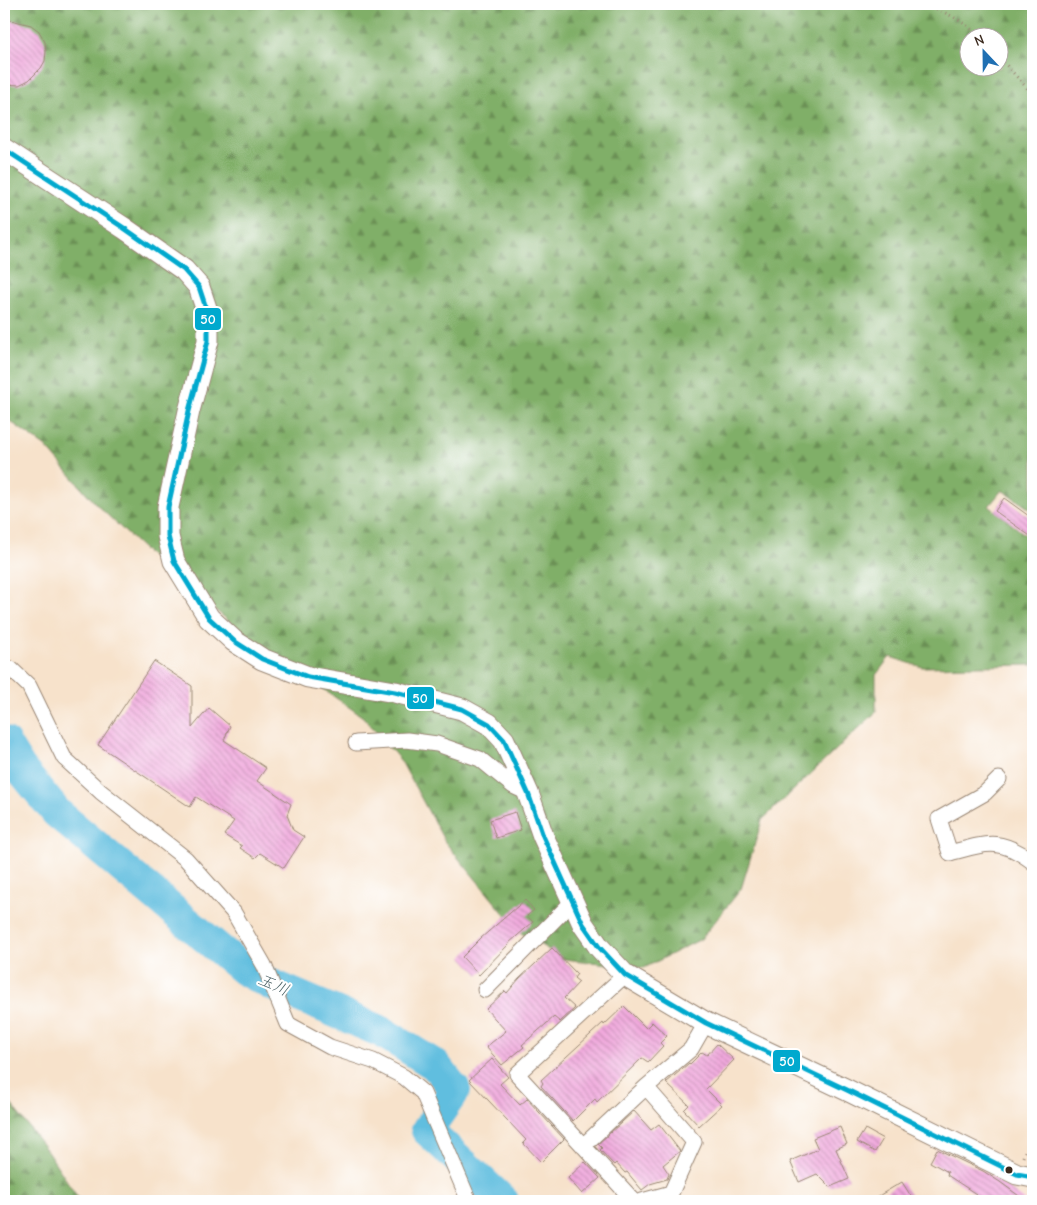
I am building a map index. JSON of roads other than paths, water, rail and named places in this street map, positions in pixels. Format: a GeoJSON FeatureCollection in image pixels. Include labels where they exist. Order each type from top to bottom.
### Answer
{"type":"FeatureCollection","features":[{"type":"Feature","properties":{"kind":"main road"},"geometry":{"type":"LineString","coordinates":[[4,149],[184,270],[199,287],[208,314],[208,341],[189,411],[168,507],[168,536],[174,561],[209,618],[234,641],[262,659],[308,677],[396,692],[462,709],[489,724],[504,740],[528,793],[543,836],[583,924],[599,947],[625,975],[706,1023],[1025,1176]]}},
{"type":"Feature","properties":{"kind":"street"},"geometry":{"type":"LineString","coordinates":[[4,666],[11,669],[29,686],[64,758],[101,792],[186,859],[234,913],[264,965],[288,1024],[330,1047],[374,1061],[404,1077],[423,1093],[469,1201]]}},
{"type":"Feature","properties":{"kind":"street"},"geometry":{"type":"LineString","coordinates":[[356,743],[407,740],[437,744],[480,759],[513,786],[528,793]]}},
{"type":"Feature","properties":{"kind":"street"},"geometry":{"type":"LineString","coordinates":[[999,779],[985,793],[939,819],[950,853],[982,844],[1000,844],[1020,852],[1033,862]]}},
{"type":"Feature","properties":{"kind":"street"},"geometry":{"type":"LineString","coordinates":[[485,990],[572,902]]}},
{"type":"Feature","properties":{"kind":"street"},"geometry":{"type":"LineString","coordinates":[[625,975],[517,1074],[634,1201]]}},
{"type":"Feature","properties":{"kind":"street"},"geometry":{"type":"LineString","coordinates":[[582,1146],[646,1086],[692,1049],[706,1023]]}},
{"type":"Feature","properties":{"kind":"street"},"geometry":{"type":"LineString","coordinates":[[642,1201],[671,1193],[694,1142],[646,1086]]}},
{"type":"Feature","properties":{"kind":"waterway","name":"玉川"},"geometry":{"type":"LineString","coordinates":[[4,742],[20,768],[57,813],[244,970],[270,984],[382,1032],[435,1065],[455,1090],[427,1130],[503,1201]]}}]}
